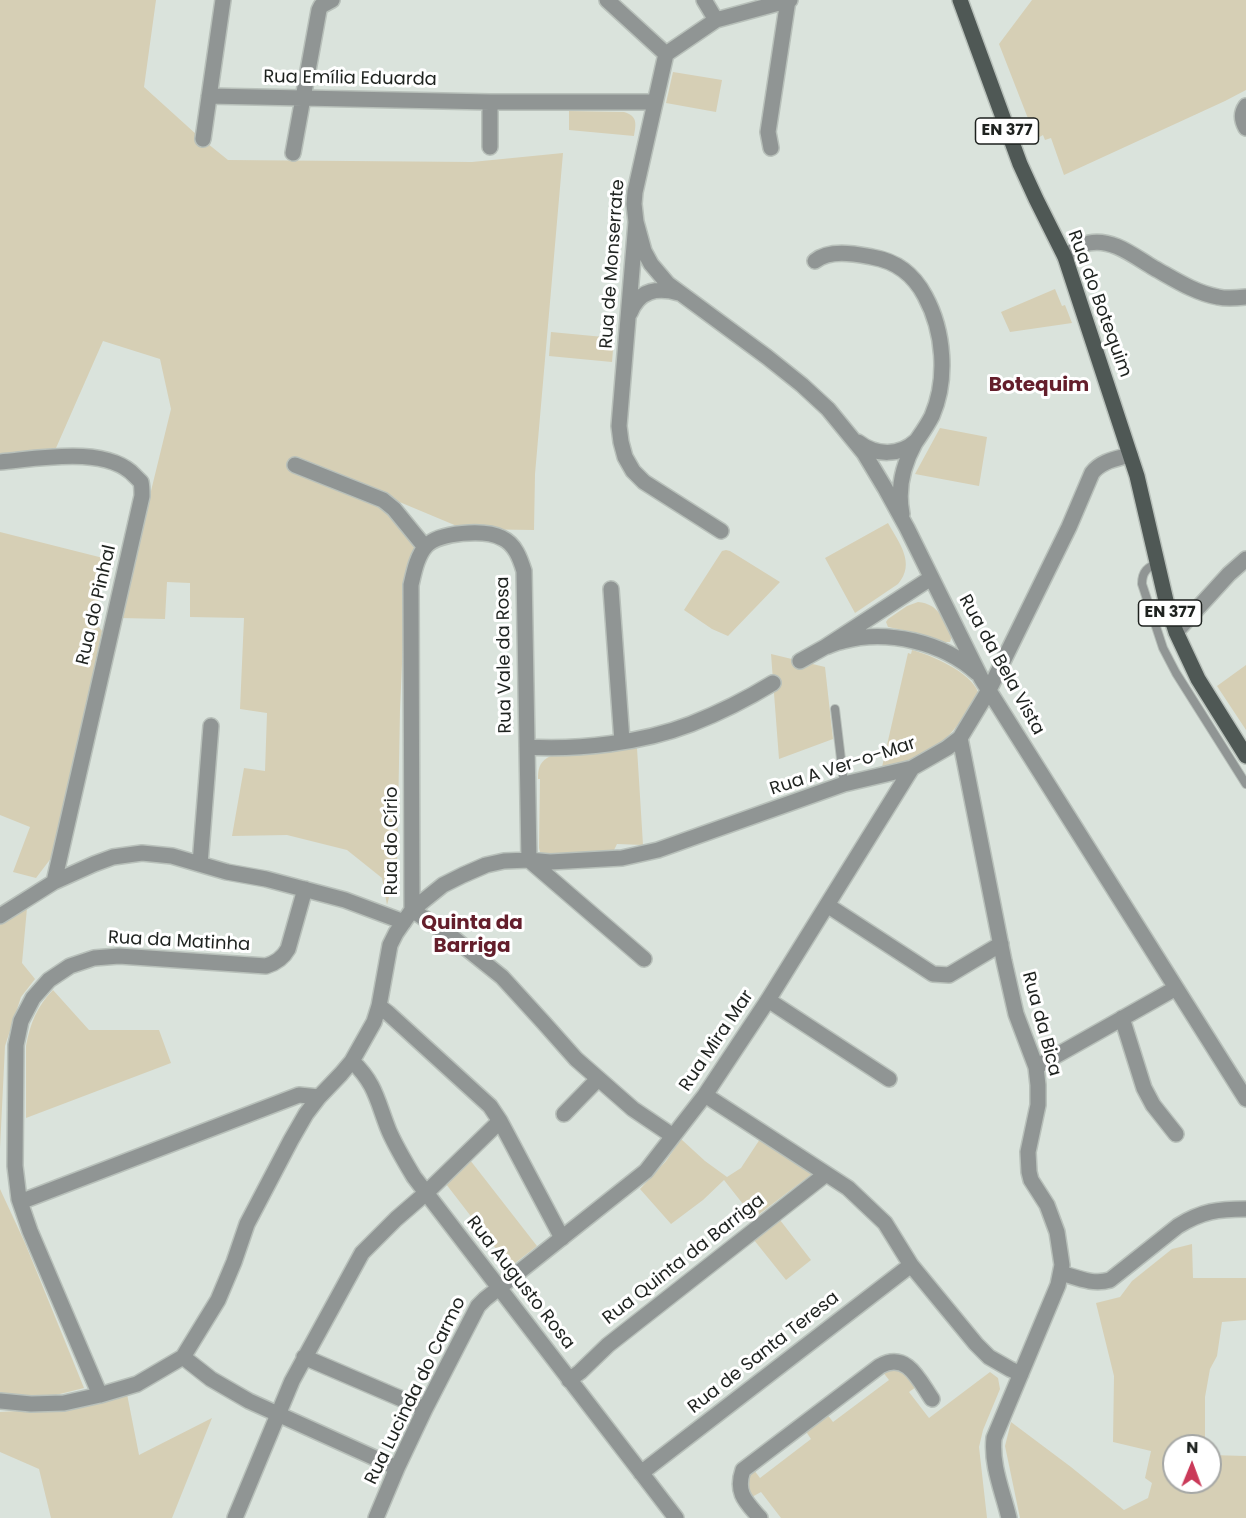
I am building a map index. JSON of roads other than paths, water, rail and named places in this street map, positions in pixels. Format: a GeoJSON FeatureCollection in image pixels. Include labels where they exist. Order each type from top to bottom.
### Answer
{"type":"FeatureCollection","features":[{"type":"Feature","properties":{"kind":"main road","name":"Rua do Botequim"},"geometry":{"type":"LineString","coordinates":[[960,0],[1020,164],[1065,257],[1130,455]]}},
{"type":"Feature","properties":{"kind":"main road","name":"EN 377"},"geometry":{"type":"LineString","coordinates":[[1130,455],[1143,498],[1167,605],[1176,632],[1198,679],[1246,756]]}},
{"type":"Feature","properties":{"kind":"street"},"geometry":{"type":"LineString","coordinates":[[203,139],[223,0]]}},
{"type":"Feature","properties":{"kind":"street"},"geometry":{"type":"LineString","coordinates":[[293,153],[319,10],[321,6],[332,0]]}},
{"type":"Feature","properties":{"kind":"street"},"geometry":{"type":"LineString","coordinates":[[607,0],[666,54],[716,20],[788,0],[768,132],[771,148]]}},
{"type":"Feature","properties":{"kind":"street"},"geometry":{"type":"LineString","coordinates":[[704,0],[716,20]]}},
{"type":"Feature","properties":{"kind":"street","name":"Rua de Monserrate"},"geometry":{"type":"LineString","coordinates":[[666,54],[635,192],[636,222],[620,426],[621,442],[625,457],[633,471],[644,482],[721,531]]}},
{"type":"Feature","properties":{"kind":"street","name":"Rua Emília Eduarda"},"geometry":{"type":"LineString","coordinates":[[209,96],[490,102],[654,102]]}},
{"type":"Feature","properties":{"kind":"street"},"geometry":{"type":"LineString","coordinates":[[490,102],[490,147]]}},
{"type":"Feature","properties":{"kind":"street"},"geometry":{"type":"LineString","coordinates":[[1246,106],[1243,116],[1246,128]]}},
{"type":"Feature","properties":{"kind":"street","name":"Rua da Bela Vista"},"geometry":{"type":"LineString","coordinates":[[636,222],[644,251],[651,264],[668,284],[802,385],[828,409],[873,468],[907,528],[985,684],[1246,1099]]}},
{"type":"Feature","properties":{"kind":"street"},"geometry":{"type":"LineString","coordinates":[[1065,257],[1089,243],[1113,245],[1171,278],[1204,293],[1218,297],[1246,297]]}},
{"type":"Feature","properties":{"kind":"street"},"geometry":{"type":"LineString","coordinates":[[815,261],[820,256],[837,254],[880,258],[894,264],[904,270],[922,290],[936,321],[941,357],[941,378],[932,415],[911,452],[903,473],[900,495],[907,528]]}},
{"type":"Feature","properties":{"kind":"street"},"geometry":{"type":"LineString","coordinates":[[629,317],[639,298],[648,293],[668,290],[679,293]]}},
{"type":"Feature","properties":{"kind":"street"},"geometry":{"type":"LineString","coordinates":[[850,435],[871,450],[890,452],[906,448],[922,434]]}},
{"type":"Feature","properties":{"kind":"street","name":"Rua A Ver-o-Mar"},"geometry":{"type":"LineString","coordinates":[[408,916],[443,885],[486,865],[504,861],[550,862],[622,858],[658,850],[844,784],[912,768],[947,748],[960,738],[985,684],[1069,527],[1092,473],[1096,467],[1104,463],[1130,455]]}},
{"type":"Feature","properties":{"kind":"street","name":"Rua do Pinhal"},"geometry":{"type":"LineString","coordinates":[[0,462],[72,456],[100,458],[117,463],[131,471],[141,482],[142,496],[54,882]]}},
{"type":"Feature","properties":{"kind":"street"},"geometry":{"type":"LineString","coordinates":[[295,465],[383,500],[425,547]]}},
{"type":"Feature","properties":{"kind":"street","name":"Rua Vale da Rosa"},"geometry":{"type":"LineString","coordinates":[[425,547],[435,538],[456,534],[484,534],[501,537],[512,545],[520,558],[524,572],[529,860]]}},
{"type":"Feature","properties":{"kind":"street","name":"Rua do Círio"},"geometry":{"type":"LineString","coordinates":[[0,1401],[32,1404],[64,1402],[100,1395],[137,1384],[183,1356],[218,1300],[247,1224],[272,1173],[319,1096],[352,1060],[374,1022],[390,945],[408,916],[411,585],[415,567],[425,547]]}},
{"type":"Feature","properties":{"kind":"street"},"geometry":{"type":"LineString","coordinates":[[1176,632],[1246,559]]}},
{"type":"Feature","properties":{"kind":"street"},"geometry":{"type":"LineString","coordinates":[[800,661],[931,578]]}},
{"type":"Feature","properties":{"kind":"street"},"geometry":{"type":"LineString","coordinates":[[611,589],[622,741]]}},
{"type":"Feature","properties":{"kind":"street"},"geometry":{"type":"LineString","coordinates":[[825,647],[864,637],[888,637],[911,641],[954,656],[969,666],[985,684]]}},
{"type":"Feature","properties":{"kind":"street"},"geometry":{"type":"LineString","coordinates":[[527,747],[574,747],[655,735],[689,724],[736,704],[773,683]]}},
{"type":"Feature","properties":{"kind":"street"},"geometry":{"type":"LineString","coordinates":[[200,864],[211,726]]}},
{"type":"Feature","properties":{"kind":"street","name":"Rua da Bica"},"geometry":{"type":"LineString","coordinates":[[960,738],[1016,1014],[1036,1067],[1038,1105],[1028,1152],[1031,1180],[1047,1205],[1057,1232],[1061,1255],[1058,1285],[998,1427],[993,1445],[995,1464],[1010,1518]]}},
{"type":"Feature","properties":{"kind":"street","name":"Rua Mira Mar"},"geometry":{"type":"LineString","coordinates":[[499,1288],[646,1171],[705,1095],[768,1000],[912,768]]}},
{"type":"Feature","properties":{"kind":"street"},"geometry":{"type":"LineString","coordinates":[[0,916],[54,882],[94,864],[113,857],[157,854],[227,872],[266,879],[408,916],[451,936],[502,977],[576,1059],[633,1109],[673,1136]]}},
{"type":"Feature","properties":{"kind":"street"},"geometry":{"type":"LineString","coordinates":[[529,860],[644,958]]}},
{"type":"Feature","properties":{"kind":"street","name":"Rua da Matinha"},"geometry":{"type":"LineString","coordinates":[[100,1395],[30,1231],[16,1183],[16,1045],[24,1015],[40,988],[59,972],[88,959],[106,956],[266,966],[272,964],[282,958],[288,949],[305,890]]}},
{"type":"Feature","properties":{"kind":"street"},"geometry":{"type":"LineString","coordinates":[[827,905],[933,974],[949,975],[1001,944]]}},
{"type":"Feature","properties":{"kind":"street"},"geometry":{"type":"LineString","coordinates":[[1036,1067],[1176,988]]}},
{"type":"Feature","properties":{"kind":"street"},"geometry":{"type":"LineString","coordinates":[[768,1000],[889,1078]]}},
{"type":"Feature","properties":{"kind":"street"},"geometry":{"type":"LineString","coordinates":[[379,1006],[490,1107],[500,1121],[562,1238]]}},
{"type":"Feature","properties":{"kind":"street"},"geometry":{"type":"LineString","coordinates":[[1122,1018],[1144,1088],[1153,1105],[1176,1134]]}},
{"type":"Feature","properties":{"kind":"street","name":"Rua Augusto Rosa"},"geometry":{"type":"LineString","coordinates":[[352,1060],[374,1088],[397,1147],[426,1193],[676,1518]]}},
{"type":"Feature","properties":{"kind":"street"},"geometry":{"type":"LineString","coordinates":[[564,1114],[598,1079]]}},
{"type":"Feature","properties":{"kind":"street"},"geometry":{"type":"LineString","coordinates":[[20,1202],[299,1095],[319,1096]]}},
{"type":"Feature","properties":{"kind":"street"},"geometry":{"type":"LineString","coordinates":[[705,1095],[848,1188],[865,1202],[885,1223],[911,1265],[976,1344],[989,1357],[1021,1374]]}},
{"type":"Feature","properties":{"kind":"street"},"geometry":{"type":"LineString","coordinates":[[235,1518],[277,1415],[304,1357],[362,1253],[500,1121]]}},
{"type":"Feature","properties":{"kind":"street","name":"Rua Quinta da Barriga"},"geometry":{"type":"LineString","coordinates":[[569,1380],[608,1345],[826,1174]]}},
{"type":"Feature","properties":{"kind":"street"},"geometry":{"type":"LineString","coordinates":[[1061,1273],[1089,1282],[1098,1283],[1110,1280],[1178,1226],[1189,1220],[1211,1211],[1246,1209]]}},
{"type":"Feature","properties":{"kind":"street","name":"Rua de Santa Teresa"},"geometry":{"type":"LineString","coordinates":[[641,1473],[911,1265]]}},
{"type":"Feature","properties":{"kind":"street","name":"Rua Lucinda do Carmo"},"geometry":{"type":"LineString","coordinates":[[376,1518],[425,1408],[478,1306],[499,1288]]}},
{"type":"Feature","properties":{"kind":"street"},"geometry":{"type":"LineString","coordinates":[[183,1356],[211,1378],[249,1401],[397,1468]]}},
{"type":"Feature","properties":{"kind":"street"},"geometry":{"type":"LineString","coordinates":[[304,1357],[425,1408]]}},
{"type":"Feature","properties":{"kind":"street"},"geometry":{"type":"LineString","coordinates":[[760,1518],[742,1497],[740,1479],[743,1470],[880,1366],[894,1361],[905,1363],[911,1368],[932,1399]]}},
{"type":"Feature","properties":{"kind":"lane"},"geometry":{"type":"LineString","coordinates":[[1158,563],[1148,567],[1142,584],[1163,648],[1176,673],[1246,784]]}},
{"type":"Feature","properties":{"kind":"lane"},"geometry":{"type":"LineString","coordinates":[[835,709],[844,784]]}},
{"type":"Feature","properties":{"kind":"district","name":"Botequim"},"geometry":{"type":"Point","coordinates":[1039,386]}},
{"type":"Feature","properties":{"kind":"district","name":"Quinta da Barriga"},"geometry":{"type":"Point","coordinates":[472,936]}}]}
